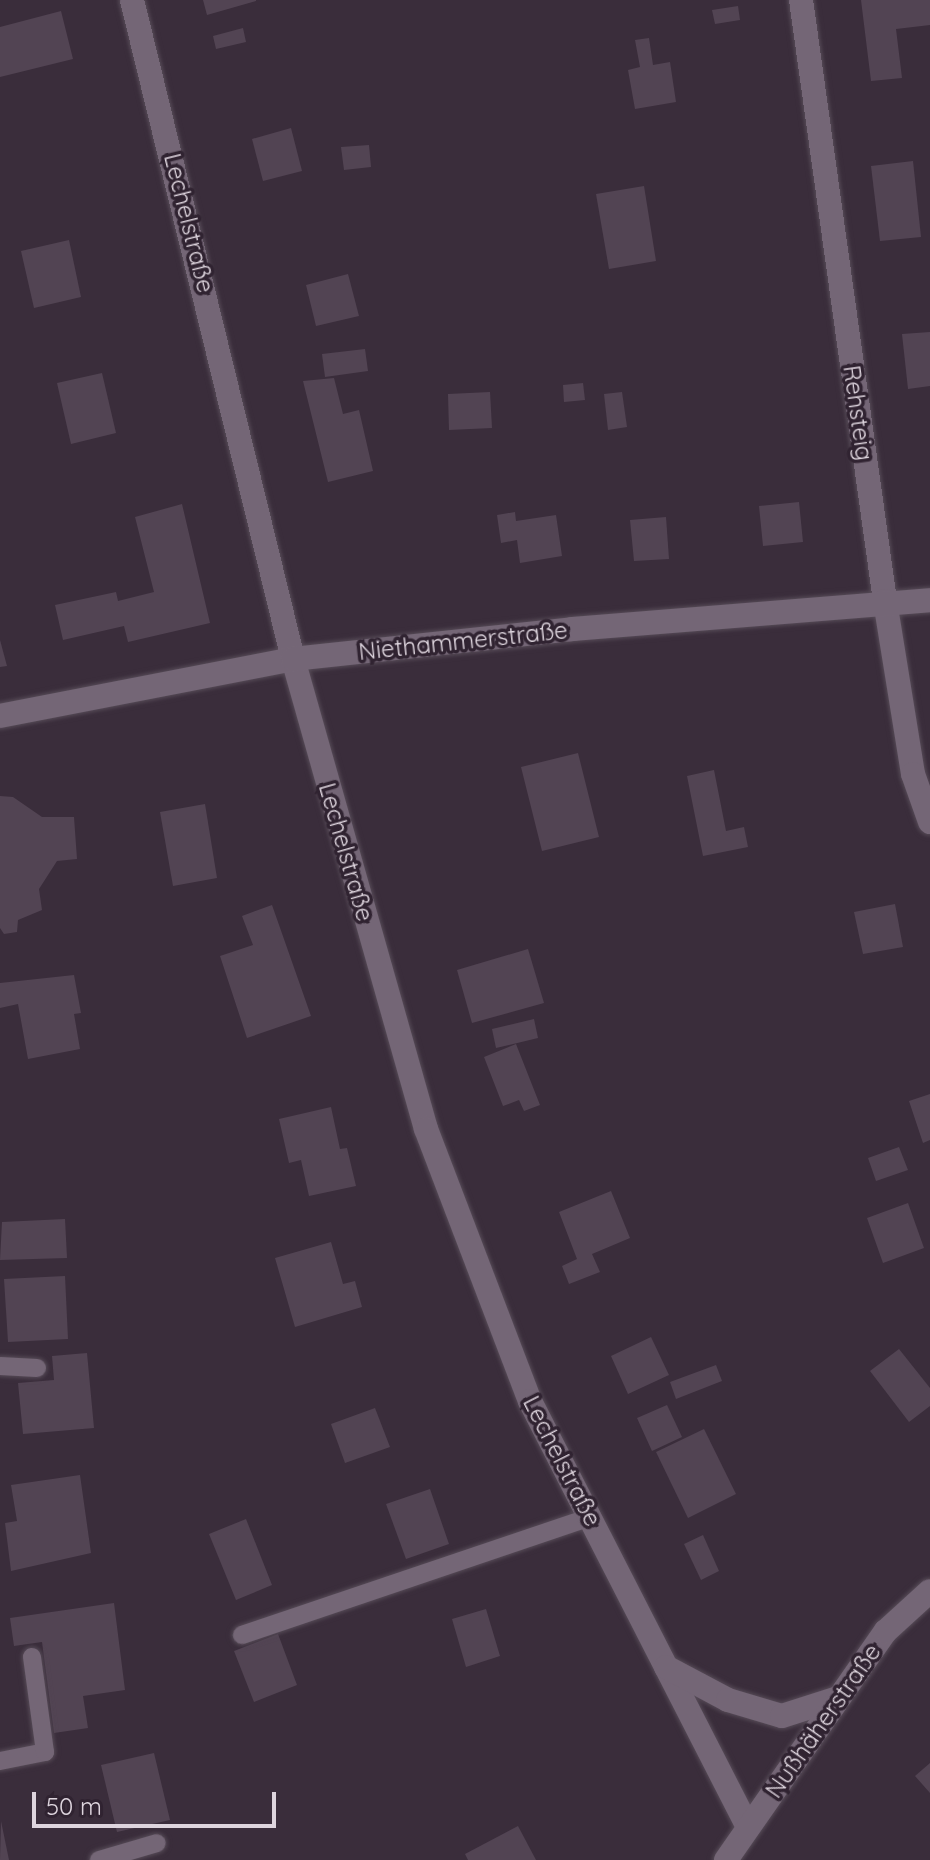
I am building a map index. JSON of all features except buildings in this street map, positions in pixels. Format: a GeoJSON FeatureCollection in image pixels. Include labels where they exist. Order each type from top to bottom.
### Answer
{"type":"FeatureCollection","features":[{"type":"Feature","properties":{"kind":"street","name":"Lechelstraße"},"geometry":{"type":"LineString","coordinates":[[132,0],[293,659],[426,1129],[530,1401],[748,1827]]}},
{"type":"Feature","properties":{"kind":"street","name":"Rehsteig"},"geometry":{"type":"LineString","coordinates":[[801,0],[885,601],[913,774],[930,822]]}},
{"type":"Feature","properties":{"kind":"street","name":"Niethammerstraße"},"geometry":{"type":"LineString","coordinates":[[0,716],[293,659],[885,601],[930,600]]}},
{"type":"Feature","properties":{"kind":"street","name":"Nußhäherstraße"},"geometry":{"type":"LineString","coordinates":[[726,1860],[886,1631],[930,1591]]}},
{"type":"Feature","properties":{"kind":"street"},"geometry":{"type":"LineString","coordinates":[[666,1667],[728,1700],[782,1716],[838,1698]]}},
{"type":"Feature","properties":{"kind":"lane"},"geometry":{"type":"LineString","coordinates":[[0,1366],[37,1368]]}},
{"type":"Feature","properties":{"kind":"lane"},"geometry":{"type":"LineString","coordinates":[[242,1635],[590,1517]]}},
{"type":"Feature","properties":{"kind":"lane"},"geometry":{"type":"LineString","coordinates":[[0,1761],[45,1752],[32,1657]]}},
{"type":"Feature","properties":{"kind":"lane"},"geometry":{"type":"LineString","coordinates":[[99,1860],[157,1843]]}}]}
